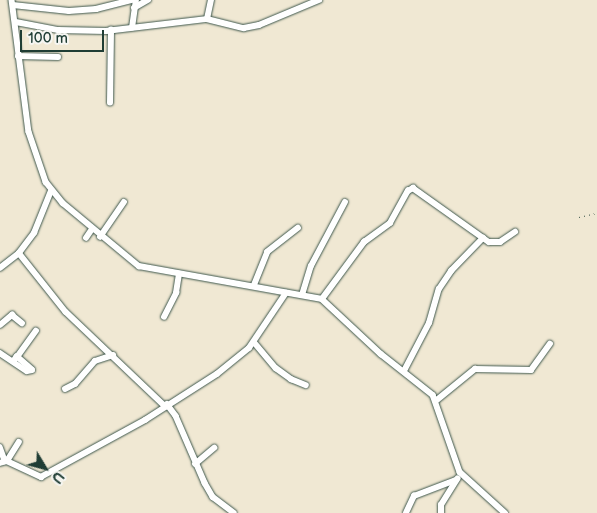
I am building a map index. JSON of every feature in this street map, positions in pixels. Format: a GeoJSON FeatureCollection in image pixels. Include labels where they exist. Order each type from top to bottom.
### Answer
{"type":"FeatureCollection","features":[{"type":"Feature","properties":{"kind":"street"},"geometry":{"type":"LineString","coordinates":[[132,0],[96,9],[69,11],[12,2],[29,132],[52,191],[100,237],[139,266],[254,285],[322,299],[381,354],[404,370],[437,400],[460,472],[505,513]]}},
{"type":"Feature","properties":{"kind":"street"},"geometry":{"type":"LineString","coordinates":[[132,28],[136,0]]}},
{"type":"Feature","properties":{"kind":"street"},"geometry":{"type":"LineString","coordinates":[[134,8],[148,0]]}},
{"type":"Feature","properties":{"kind":"street"},"geometry":{"type":"LineString","coordinates":[[207,19],[211,0]]}},
{"type":"Feature","properties":{"kind":"street"},"geometry":{"type":"LineString","coordinates":[[16,22],[58,30],[111,30],[207,19],[236,27],[252,27],[319,0]]}},
{"type":"Feature","properties":{"kind":"street"},"geometry":{"type":"LineString","coordinates":[[110,103],[111,30]]}},
{"type":"Feature","properties":{"kind":"street"},"geometry":{"type":"LineString","coordinates":[[18,56],[58,57]]}},
{"type":"Feature","properties":{"kind":"street"},"geometry":{"type":"LineString","coordinates":[[322,299],[364,242],[390,222],[408,192],[413,188],[483,238],[495,243],[516,232]]}},
{"type":"Feature","properties":{"kind":"street"},"geometry":{"type":"LineString","coordinates":[[0,268],[19,253],[41,221],[52,191]]}},
{"type":"Feature","properties":{"kind":"street"},"geometry":{"type":"LineString","coordinates":[[100,237],[124,202]]}},
{"type":"Feature","properties":{"kind":"street"},"geometry":{"type":"LineString","coordinates":[[302,295],[311,266],[344,202]]}},
{"type":"Feature","properties":{"kind":"street"},"geometry":{"type":"LineString","coordinates":[[254,285],[267,252],[298,228]]}},
{"type":"Feature","properties":{"kind":"street"},"geometry":{"type":"LineString","coordinates":[[86,238],[92,229]]}},
{"type":"Feature","properties":{"kind":"street"},"geometry":{"type":"LineString","coordinates":[[404,370],[429,323],[439,289],[451,271],[483,238]]}},
{"type":"Feature","properties":{"kind":"street"},"geometry":{"type":"LineString","coordinates":[[19,253],[66,312],[166,404],[176,416],[195,464],[214,497],[225,511],[234,513]]}},
{"type":"Feature","properties":{"kind":"street"},"geometry":{"type":"LineString","coordinates":[[164,317],[176,293],[179,274]]}},
{"type":"Feature","properties":{"kind":"street"},"geometry":{"type":"LineString","coordinates":[[4,461],[41,477],[145,420],[166,404],[217,374],[254,342],[286,292]]}},
{"type":"Feature","properties":{"kind":"street"},"geometry":{"type":"LineString","coordinates":[[0,325],[12,315],[22,323]]}},
{"type":"Feature","properties":{"kind":"street"},"geometry":{"type":"LineString","coordinates":[[0,353],[16,359],[36,331]]}},
{"type":"Feature","properties":{"kind":"street"},"geometry":{"type":"LineString","coordinates":[[254,342],[276,368],[291,380],[306,385]]}},
{"type":"Feature","properties":{"kind":"street"},"geometry":{"type":"LineString","coordinates":[[437,400],[475,368],[531,370],[550,344]]}},
{"type":"Feature","properties":{"kind":"street"},"geometry":{"type":"LineString","coordinates":[[65,389],[78,382],[94,361],[113,355]]}},
{"type":"Feature","properties":{"kind":"street"},"geometry":{"type":"LineString","coordinates":[[4,461],[19,442]]}},
{"type":"Feature","properties":{"kind":"street"},"geometry":{"type":"LineString","coordinates":[[0,447],[4,461]]}},
{"type":"Feature","properties":{"kind":"street"},"geometry":{"type":"LineString","coordinates":[[195,464],[214,448]]}},
{"type":"Feature","properties":{"kind":"street"},"geometry":{"type":"LineString","coordinates":[[441,513],[441,505],[460,472]]}},
{"type":"Feature","properties":{"kind":"street"},"geometry":{"type":"LineString","coordinates":[[406,513],[414,496],[456,480]]}},
{"type":"Feature","properties":{"kind":"path"},"geometry":{"type":"LineString","coordinates":[[579,217],[597,213]]}}]}
